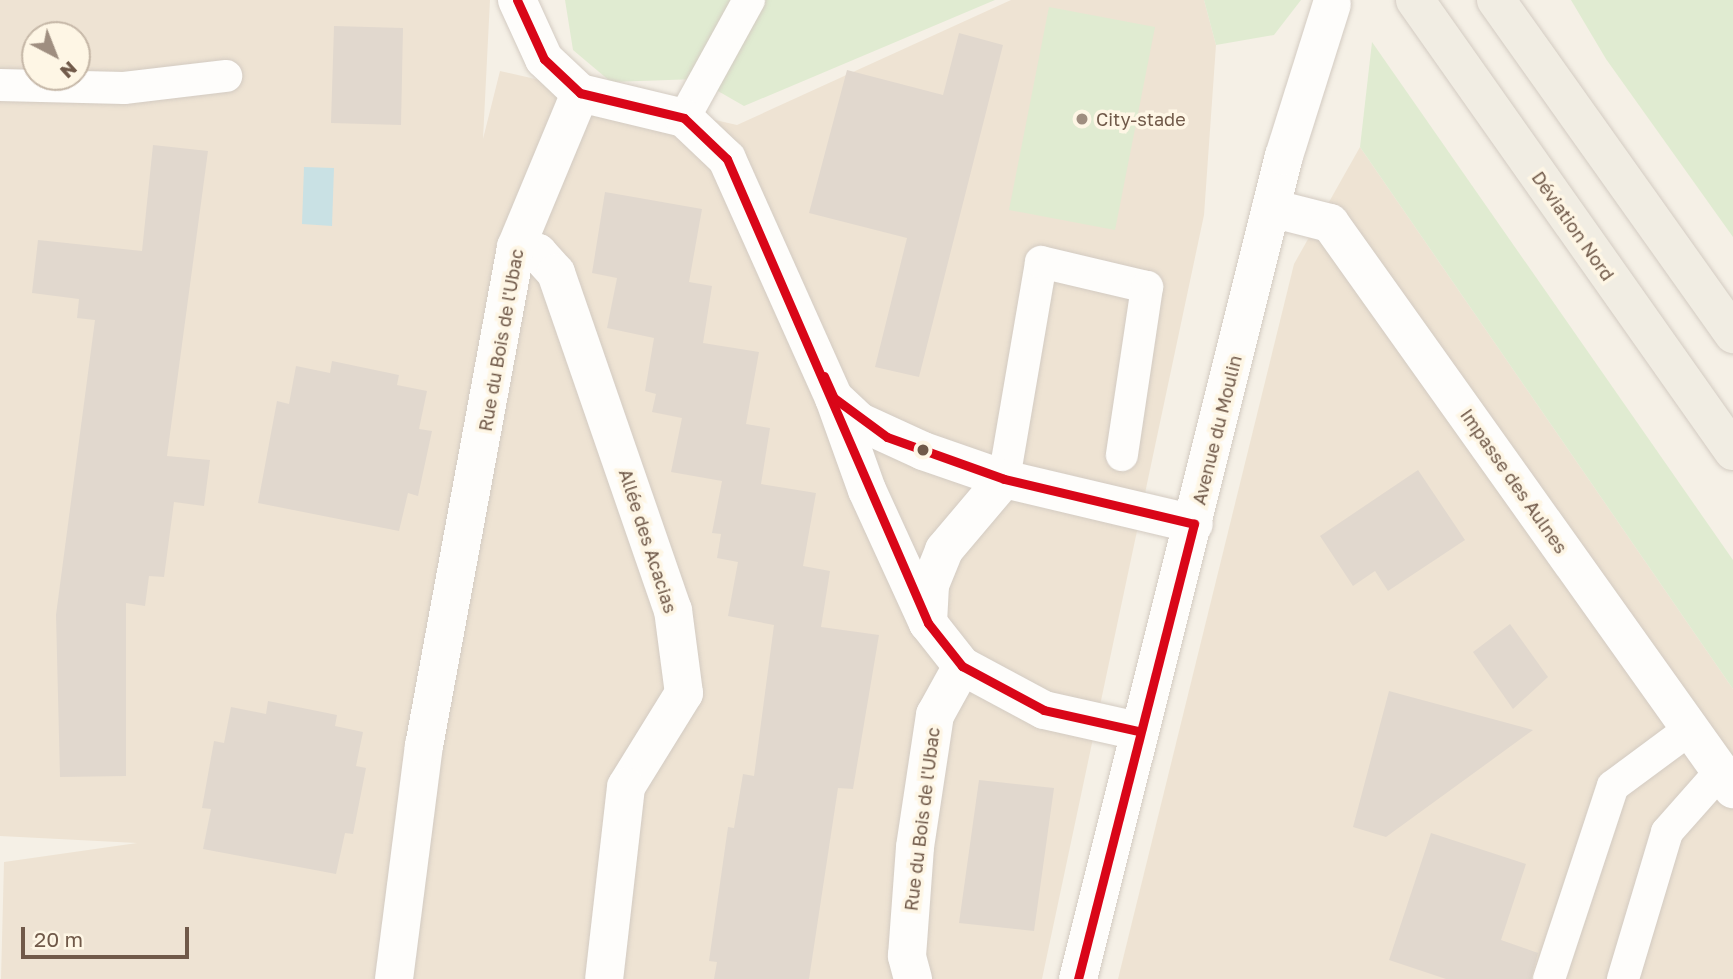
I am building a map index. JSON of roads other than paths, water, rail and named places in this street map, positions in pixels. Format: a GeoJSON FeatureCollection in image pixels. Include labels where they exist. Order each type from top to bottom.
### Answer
{"type":"FeatureCollection","features":[{"type":"Feature","properties":{"kind":"main road","name":"Déviation Nord"},"geometry":{"type":"LineString","coordinates":[[1415,0],[1733,451]]}},
{"type":"Feature","properties":{"kind":"main road"},"geometry":{"type":"LineString","coordinates":[[1496,0],[1733,334]]}},
{"type":"Feature","properties":{"kind":"street"},"geometry":{"type":"LineString","coordinates":[[517,0],[544,59],[580,93],[684,118],[727,159],[834,398],[867,491],[928,623],[962,666],[1044,710],[1138,731]]}},
{"type":"Feature","properties":{"kind":"street","name":"Avenue du Moulin"},"geometry":{"type":"LineString","coordinates":[[1078,979],[1138,731],[1194,524],[1270,208],[1332,4]]}},
{"type":"Feature","properties":{"kind":"street","name":"Rue du Bois de l'Ubac"},"geometry":{"type":"LineString","coordinates":[[394,979],[424,746],[516,247],[580,93]]}},
{"type":"Feature","properties":{"kind":"street","name":"Impasse des Aulnes"},"geometry":{"type":"LineString","coordinates":[[1270,208],[1330,223],[1727,780]]}},
{"type":"Feature","properties":{"kind":"street","name":"Allée des Acacias"},"geometry":{"type":"LineString","coordinates":[[516,247],[538,253],[556,273],[673,610],[684,693],[626,787],[604,979]]}},
{"type":"Feature","properties":{"kind":"street"},"geometry":{"type":"LineString","coordinates":[[834,398],[887,438],[1004,479],[1194,524]]}},
{"type":"Feature","properties":{"kind":"street"},"geometry":{"type":"LineString","coordinates":[[928,623],[930,585],[944,550],[1004,479]]}},
{"type":"Feature","properties":{"kind":"street","name":"Rue du Bois de l'Ubac"},"geometry":{"type":"LineString","coordinates":[[913,979],[907,957],[915,847],[933,728],[962,666]]}},
{"type":"Feature","properties":{"kind":"lane"},"geometry":{"type":"LineString","coordinates":[[684,118],[749,0]]}},
{"type":"Feature","properties":{"kind":"lane"},"geometry":{"type":"LineString","coordinates":[[0,85],[124,88],[226,76]]}},
{"type":"Feature","properties":{"kind":"lane"},"geometry":{"type":"LineString","coordinates":[[1004,479],[1041,262],[1147,287],[1122,455]]}},
{"type":"Feature","properties":{"kind":"lane"},"geometry":{"type":"LineString","coordinates":[[1549,979],[1613,786],[1690,729]]}},
{"type":"Feature","properties":{"kind":"lane"},"geometry":{"type":"LineString","coordinates":[[1623,979],[1667,832],[1727,780]]}},
{"type":"Feature","properties":{"kind":"water"},"geometry":{"type":"Polygon","coordinates":[[[304,167],[334,168],[332,226],[302,224],[304,167]]]}},
{"type":"Feature","properties":{"kind":"place","name":"City-stade"},"geometry":{"type":"Point","coordinates":[1082,119]}}]}
